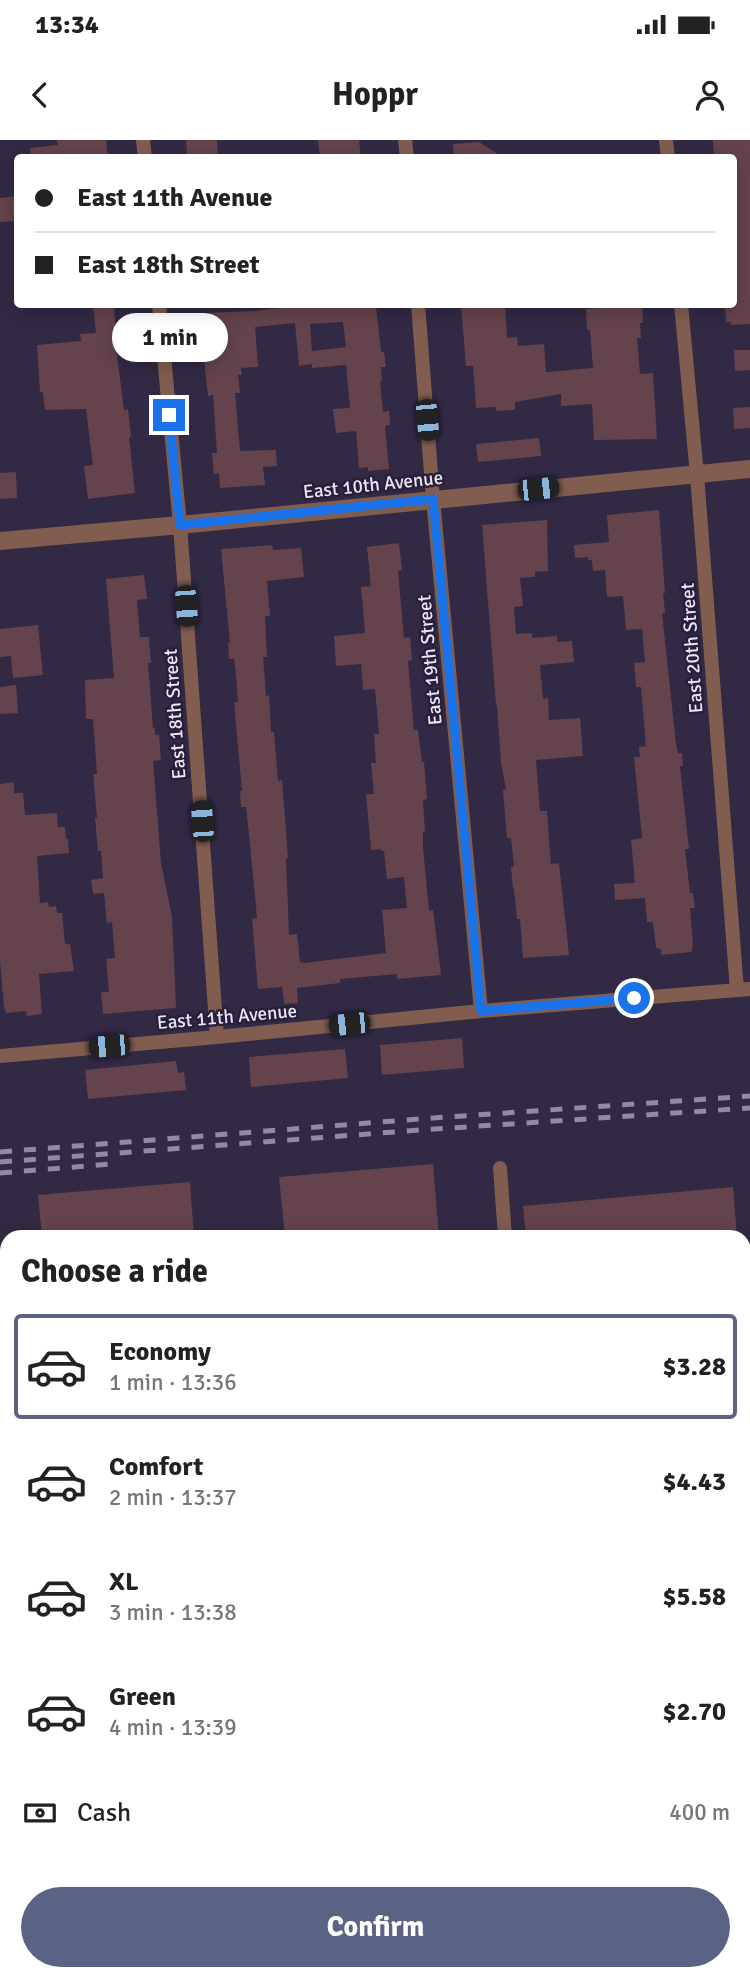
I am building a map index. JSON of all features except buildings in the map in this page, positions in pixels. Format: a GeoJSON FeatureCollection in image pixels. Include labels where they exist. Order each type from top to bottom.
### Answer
{"type":"FeatureCollection","features":[{"type":"Feature","properties":{"kind":"street","name":"East 18th Street"},"geometry":{"type":"LineString","coordinates":[[159,308],[180,525],[217,1037]]}},
{"type":"Feature","properties":{"kind":"street","name":"East 19th Street"},"geometry":{"type":"LineString","coordinates":[[418,308],[433,499],[481,1011]]}},
{"type":"Feature","properties":{"kind":"street","name":"East 20th Street"},"geometry":{"type":"LineString","coordinates":[[681,308],[743,989]]}},
{"type":"Feature","properties":{"kind":"street","name":"East 10th Avenue"},"geometry":{"type":"LineString","coordinates":[[0,541],[750,469]]}},
{"type":"Feature","properties":{"kind":"street","name":"East 11th Avenue"},"geometry":{"type":"LineString","coordinates":[[0,1056],[743,989]]}},
{"type":"Feature","properties":{"kind":"street"},"geometry":{"type":"LineString","coordinates":[[500,1168],[504,1230]]}},
{"type":"Feature","properties":{"kind":"railway"},"geometry":{"type":"LineString","coordinates":[[0,1152],[750,1096]]}},
{"type":"Feature","properties":{"kind":"railway"},"geometry":{"type":"LineString","coordinates":[[0,1162],[750,1108]]}},
{"type":"Feature","properties":{"kind":"railway"},"geometry":{"type":"LineString","coordinates":[[0,1173],[111,1164]]}},
{"type":"Feature","properties":{"kind":"route"},"geometry":{"type":"LineString","coordinates":[[169,415],[180,525],[433,499],[481,1011],[634,998]]}}]}
